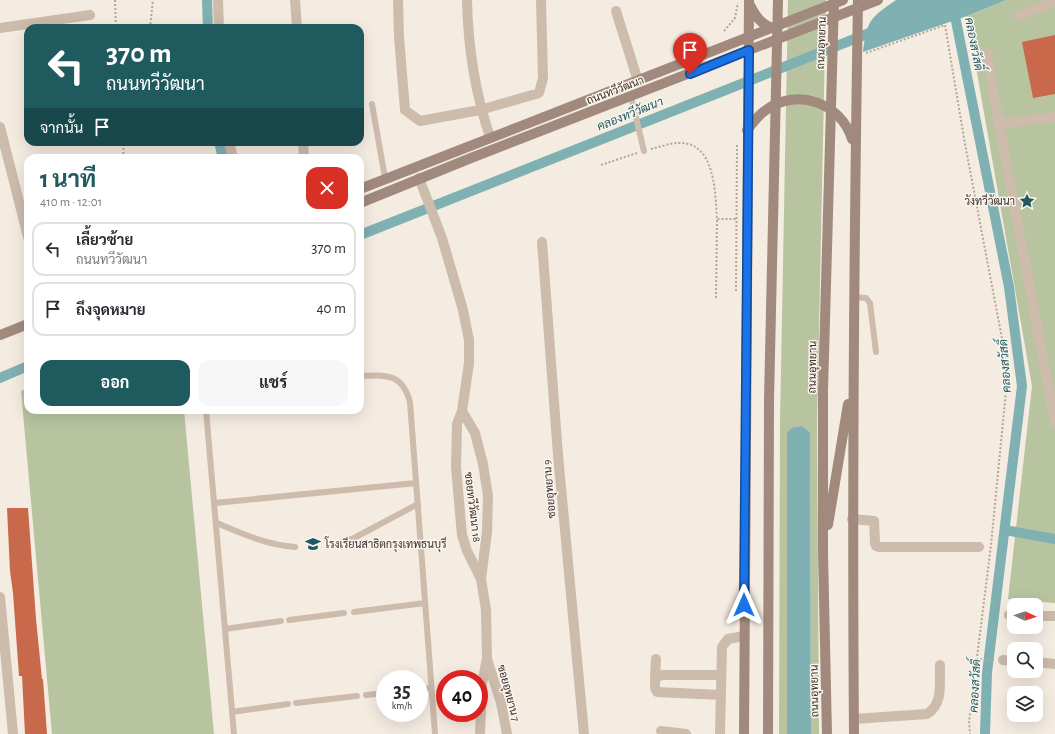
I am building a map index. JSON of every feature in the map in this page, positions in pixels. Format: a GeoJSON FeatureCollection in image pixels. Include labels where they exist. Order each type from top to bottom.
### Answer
{"type":"FeatureCollection","features":[{"type":"Feature","properties":{"kind":"main road"},"geometry":{"type":"LineString","coordinates":[[768,734],[769,399],[778,0]]}},
{"type":"Feature","properties":{"kind":"main road","name":"ถนนอุทยาน"},"geometry":{"type":"LineString","coordinates":[[827,734],[823,553],[823,391],[834,0]]}},
{"type":"Feature","properties":{"kind":"main road","name":"ถนนทวีวัฒนา"},"geometry":{"type":"LineString","coordinates":[[364,187],[843,0]]}},
{"type":"Feature","properties":{"kind":"main road","name":"ถนนทวีวัฒนา"},"geometry":{"type":"LineString","coordinates":[[364,201],[419,178],[632,102],[878,0]]}},
{"type":"Feature","properties":{"kind":"main road"},"geometry":{"type":"LineString","coordinates":[[749,1],[755,15],[765,26],[773,28]]}},
{"type":"Feature","properties":{"kind":"main road"},"geometry":{"type":"LineString","coordinates":[[744,734],[746,219],[749,1]]}},
{"type":"Feature","properties":{"kind":"main road"},"geometry":{"type":"LineString","coordinates":[[854,734],[852,519],[853,297],[854,145],[858,8]]}},
{"type":"Feature","properties":{"kind":"main road"},"geometry":{"type":"LineString","coordinates":[[747,130],[766,109],[784,101],[799,98],[819,102],[837,114],[850,131],[854,145]]}},
{"type":"Feature","properties":{"kind":"main road"},"geometry":{"type":"LineString","coordinates":[[0,335],[24,326]]}},
{"type":"Feature","properties":{"kind":"main road"},"geometry":{"type":"LineString","coordinates":[[823,553],[853,375]]}},
{"type":"Feature","properties":{"kind":"street"},"geometry":{"type":"LineString","coordinates":[[218,0],[219,24]]}},
{"type":"Feature","properties":{"kind":"street"},"geometry":{"type":"LineString","coordinates":[[295,0],[296,24]]}},
{"type":"Feature","properties":{"kind":"street"},"geometry":{"type":"LineString","coordinates":[[398,0],[399,37],[406,110],[420,121],[480,110],[539,93],[543,78],[541,0]]}},
{"type":"Feature","properties":{"kind":"street"},"geometry":{"type":"LineString","coordinates":[[467,0],[472,65],[480,110],[490,137]]}},
{"type":"Feature","properties":{"kind":"street"},"geometry":{"type":"LineString","coordinates":[[1018,16],[1055,1]]}},
{"type":"Feature","properties":{"kind":"street"},"geometry":{"type":"LineString","coordinates":[[616,11],[638,81]]}},
{"type":"Feature","properties":{"kind":"street"},"geometry":{"type":"LineString","coordinates":[[28,24],[90,15]]}},
{"type":"Feature","properties":{"kind":"street"},"geometry":{"type":"LineString","coordinates":[[0,28],[24,25]]}},
{"type":"Feature","properties":{"kind":"street"},"geometry":{"type":"LineString","coordinates":[[987,53],[1055,422]]}},
{"type":"Feature","properties":{"kind":"street"},"geometry":{"type":"LineString","coordinates":[[999,124],[1055,117]]}},
{"type":"Feature","properties":{"kind":"street"},"geometry":{"type":"LineString","coordinates":[[0,127],[24,222]]}},
{"type":"Feature","properties":{"kind":"street","name":"ซอยทวีวัฒนา 18"},"geometry":{"type":"LineString","coordinates":[[419,178],[442,238],[463,310],[469,340],[469,364],[462,411],[457,424],[456,467],[462,535],[466,551],[481,579]]}},
{"type":"Feature","properties":{"kind":"street","name":"ซอยอุทยาน 9"},"geometry":{"type":"LineString","coordinates":[[542,242],[558,455],[584,734]]}},
{"type":"Feature","properties":{"kind":"street","name":"ซอยทวีวัฒนา 18"},"geometry":{"type":"LineString","coordinates":[[462,411],[475,433],[483,464],[488,496],[487,532],[481,579],[486,610],[487,658],[482,684],[480,734]]}},
{"type":"Feature","properties":{"kind":"street"},"geometry":{"type":"LineString","coordinates":[[852,519],[874,521],[874,544],[879,548],[979,547]]}},
{"type":"Feature","properties":{"kind":"street"},"geometry":{"type":"LineString","coordinates":[[0,597],[13,734]]}},
{"type":"Feature","properties":{"kind":"street"},"geometry":{"type":"LineString","coordinates":[[1043,616],[1055,616]]}},
{"type":"Feature","properties":{"kind":"street"},"geometry":{"type":"LineString","coordinates":[[720,734],[722,646],[728,639],[744,636]]}},
{"type":"Feature","properties":{"kind":"street","name":"ซอยอุทยาน 7"},"geometry":{"type":"LineString","coordinates":[[487,658],[501,703],[507,734]]}},
{"type":"Feature","properties":{"kind":"street"},"geometry":{"type":"LineString","coordinates":[[656,659],[655,688],[657,692],[721,695]]}},
{"type":"Feature","properties":{"kind":"street"},"geometry":{"type":"LineString","coordinates":[[1003,660],[1007,660]]}},
{"type":"Feature","properties":{"kind":"street"},"geometry":{"type":"LineString","coordinates":[[1043,663],[1055,664]]}},
{"type":"Feature","properties":{"kind":"street"},"geometry":{"type":"LineString","coordinates":[[854,719],[927,714],[934,710],[939,702],[940,665]]}},
{"type":"Feature","properties":{"kind":"street"},"geometry":{"type":"LineString","coordinates":[[655,678],[662,675],[721,675]]}},
{"type":"Feature","properties":{"kind":"street"},"geometry":{"type":"LineString","coordinates":[[661,732],[686,734]]}},
{"type":"Feature","properties":{"kind":"lane"},"geometry":{"type":"LineString","coordinates":[[632,102],[644,151]]}},
{"type":"Feature","properties":{"kind":"lane"},"geometry":{"type":"LineString","coordinates":[[372,104],[386,178]]}},
{"type":"Feature","properties":{"kind":"lane"},"geometry":{"type":"LineString","coordinates":[[853,297],[866,298],[870,302],[876,352]]}},
{"type":"Feature","properties":{"kind":"lane"},"geometry":{"type":"LineString","coordinates":[[364,376],[385,375],[398,380],[407,389],[410,402],[435,734]]}},
{"type":"Feature","properties":{"kind":"lane"},"geometry":{"type":"LineString","coordinates":[[206,414],[217,523],[234,734]]}},
{"type":"Feature","properties":{"kind":"lane"},"geometry":{"type":"LineString","coordinates":[[215,503],[416,483]]}},
{"type":"Feature","properties":{"kind":"lane"},"geometry":{"type":"LineString","coordinates":[[335,544],[354,538],[418,504]]}},
{"type":"Feature","properties":{"kind":"lane"},"geometry":{"type":"LineString","coordinates":[[217,523],[256,540],[276,545],[295,547]]}},
{"type":"Feature","properties":{"kind":"lane"},"geometry":{"type":"LineString","coordinates":[[354,612],[425,603]]}},
{"type":"Feature","properties":{"kind":"lane"},"geometry":{"type":"LineString","coordinates":[[289,620],[344,613]]}},
{"type":"Feature","properties":{"kind":"lane"},"geometry":{"type":"LineString","coordinates":[[225,629],[281,621]]}},
{"type":"Feature","properties":{"kind":"lane"},"geometry":{"type":"LineString","coordinates":[[366,695],[376,694]]}},
{"type":"Feature","properties":{"kind":"lane"},"geometry":{"type":"LineString","coordinates":[[296,703],[358,696]]}},
{"type":"Feature","properties":{"kind":"lane"},"geometry":{"type":"LineString","coordinates":[[232,712],[288,704]]}},
{"type":"Feature","properties":{"kind":"path"},"geometry":{"type":"LineString","coordinates":[[115,0],[116,24]]}},
{"type":"Feature","properties":{"kind":"path"},"geometry":{"type":"LineString","coordinates":[[150,24],[153,0]]}},
{"type":"Feature","properties":{"kind":"path"},"geometry":{"type":"LineString","coordinates":[[724,31],[735,18],[738,0]]}},
{"type":"Feature","properties":{"kind":"path"},"geometry":{"type":"LineString","coordinates":[[868,52],[945,25],[966,151],[1008,370],[991,545],[969,720],[970,734]]}},
{"type":"Feature","properties":{"kind":"path"},"geometry":{"type":"LineString","coordinates":[[600,165],[644,151],[678,143],[687,143],[699,150],[709,163],[715,184],[717,219],[716,298]]}},
{"type":"Feature","properties":{"kind":"path"},"geometry":{"type":"LineString","coordinates":[[717,219],[746,219]]}},
{"type":"Feature","properties":{"kind":"path"},"geometry":{"type":"LineString","coordinates":[[976,659],[1003,660]]}},
{"type":"Feature","properties":{"kind":"green space"},"geometry":{"type":"Polygon","coordinates":[[[788,0],[826,0],[817,423],[819,734],[811,734],[810,432],[802,426],[793,427],[787,432],[787,734],[779,734],[780,423],[788,0]]]}},
{"type":"Feature","properties":{"kind":"green space","name":"วังทวีวัฒนา"},"geometry":{"type":"Polygon","coordinates":[[[1006,0],[1055,0],[1055,603],[1043,602],[1043,598],[1008,598],[1032,386],[967,16],[1006,0]]]}},
{"type":"Feature","properties":{"kind":"green space"},"geometry":{"type":"Polygon","coordinates":[[[24,390],[24,414],[184,414],[214,734],[52,734],[21,391],[24,390]]]}},
{"type":"Feature","properties":{"kind":"water"},"geometry":{"type":"Polygon","coordinates":[[[896,0],[1006,0],[967,16],[863,52],[866,33],[871,21],[880,11],[896,0]]]}},
{"type":"Feature","properties":{"kind":"water"},"geometry":{"type":"Polygon","coordinates":[[[802,426],[810,432],[811,734],[787,734],[787,432],[793,427],[802,426]]]}},
{"type":"Feature","properties":{"kind":"building"},"geometry":{"type":"Polygon","coordinates":[[[1055,35],[1055,94],[1033,98],[1022,42],[1055,35]]]}},
{"type":"Feature","properties":{"kind":"building"},"geometry":{"type":"Polygon","coordinates":[[[7,508],[28,508],[36,619],[43,679],[47,734],[25,734],[22,676],[19,676],[10,571],[7,508]]]}},
{"type":"Feature","properties":{"kind":"waterway"},"geometry":{"type":"LineString","coordinates":[[207,0],[208,24]]}},
{"type":"Feature","properties":{"kind":"waterway","name":"คลองสวัสดิ์"},"geometry":{"type":"LineString","coordinates":[[953,6],[1009,287],[1022,386],[987,673],[985,734]]}},
{"type":"Feature","properties":{"kind":"waterway","name":"คลองทวีวัฒนา"},"geometry":{"type":"LineString","coordinates":[[364,233],[877,30]]}},
{"type":"Feature","properties":{"kind":"waterway"},"geometry":{"type":"LineString","coordinates":[[220,146],[222,154]]}},
{"type":"Feature","properties":{"kind":"waterway","name":"คลองทวีวัฒนา"},"geometry":{"type":"LineString","coordinates":[[0,378],[24,368]]}},
{"type":"Feature","properties":{"kind":"waterway"},"geometry":{"type":"LineString","coordinates":[[1005,530],[1055,539]]}},
{"type":"Feature","properties":{"kind":"place","name":"วังทวีวัฒนา"},"geometry":{"type":"Point","coordinates":[1027,201]}},
{"type":"Feature","properties":{"kind":"place","name":"โรงเรียนสาธิตกรุงเทพธนบุรี"},"geometry":{"type":"Point","coordinates":[313,544]}},
{"type":"Feature","properties":{"kind":"route"},"geometry":{"type":"LineString","coordinates":[[690,74],[749,50],[747,130],[744,605]]}}]}
